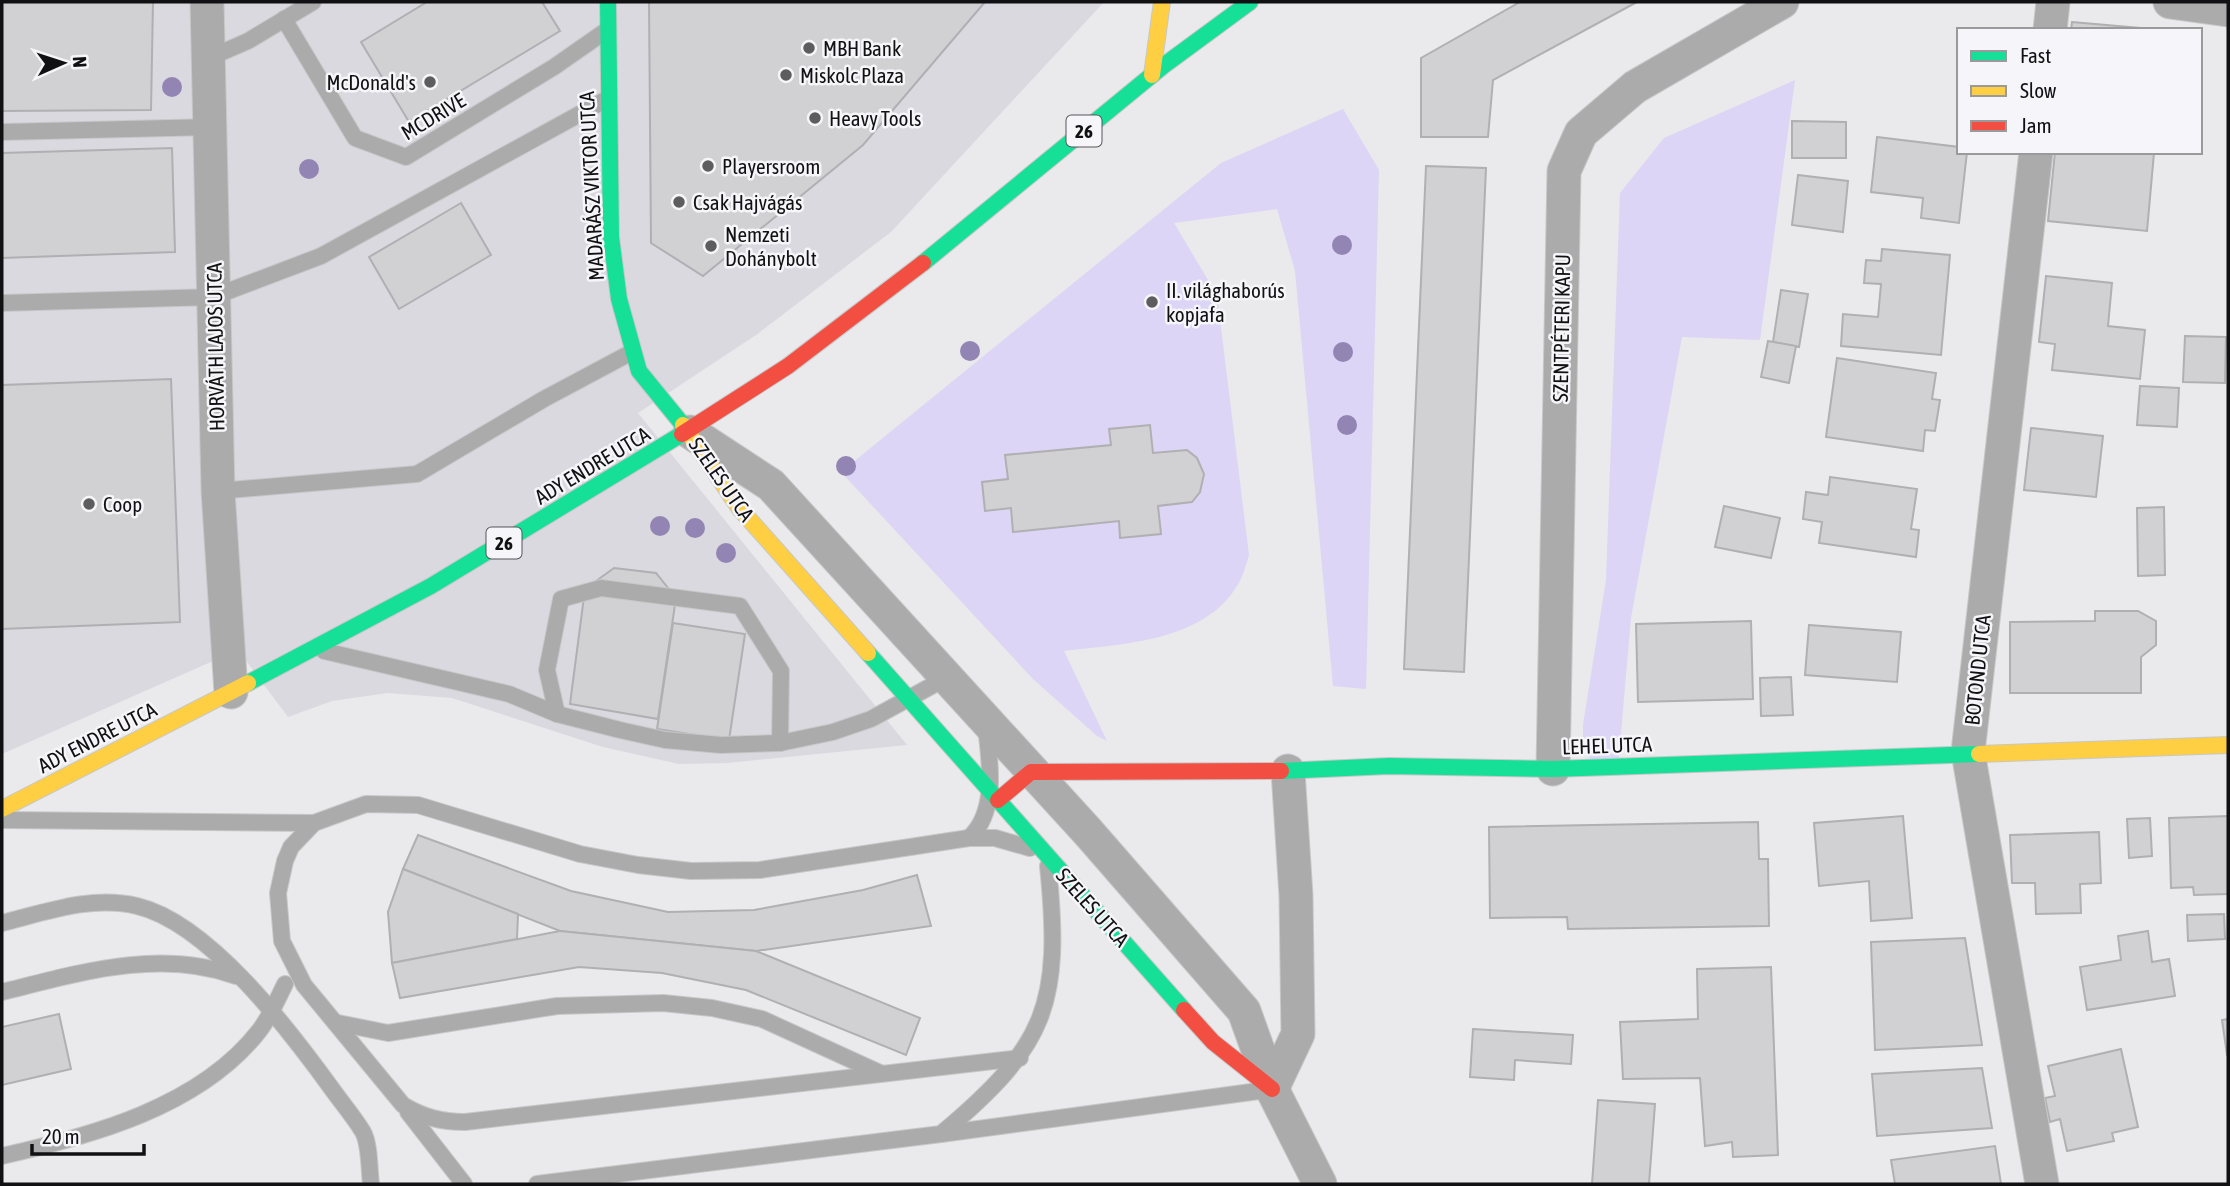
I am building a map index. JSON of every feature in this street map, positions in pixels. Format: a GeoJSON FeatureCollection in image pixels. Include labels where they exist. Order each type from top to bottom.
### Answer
{"type":"FeatureCollection","features":[{"type":"Feature","properties":{"kind":"street","name":"HORVÁTH LAJOS UTCA"},"geometry":{"type":"LineString","coordinates":[[207,2],[212,127],[218,492],[231,692]]}},
{"type":"Feature","properties":{"kind":"street","name":"MADARÁSZ VIKTOR UTCA"},"geometry":{"type":"LineString","coordinates":[[608,2],[607,99],[611,237],[619,299],[639,371],[688,431]]}},
{"type":"Feature","properties":{"kind":"street"},"geometry":{"type":"LineString","coordinates":[[1152,75],[1162,2]]}},
{"type":"Feature","properties":{"kind":"street","name":"26"},"geometry":{"type":"LineString","coordinates":[[1152,75],[1195,38],[1250,2]]}},
{"type":"Feature","properties":{"kind":"street","name":"SZENTPÉTERI KAPU"},"geometry":{"type":"LineString","coordinates":[[1553,769],[1564,171],[1581,133],[1635,87],[1782,2]]}},
{"type":"Feature","properties":{"kind":"street"},"geometry":{"type":"LineString","coordinates":[[2050,28],[2053,2]]}},
{"type":"Feature","properties":{"kind":"street"},"geometry":{"type":"LineString","coordinates":[[2170,2],[2228,9]]}},
{"type":"Feature","properties":{"kind":"street","name":"ADY ENDRE UTCA"},"geometry":{"type":"LineString","coordinates":[[10,797],[316,649],[442,579],[688,431],[789,366],[1152,75]]}},
{"type":"Feature","properties":{"kind":"street","name":"BOTOND UTCA"},"geometry":{"type":"LineString","coordinates":[[2036,154],[1968,752],[2042,1184]]}},
{"type":"Feature","properties":{"kind":"street","name":"SZELES UTCA"},"geometry":{"type":"LineString","coordinates":[[688,431],[771,485],[1088,832],[1244,1011],[1272,1089],[1320,1184]]}},
{"type":"Feature","properties":{"kind":"street","name":"SZELES UTCA"},"geometry":{"type":"LineString","coordinates":[[688,431],[740,509],[1046,855],[1213,1042],[1272,1089]]}},
{"type":"Feature","properties":{"kind":"street","name":"LEHEL UTCA"},"geometry":{"type":"LineString","coordinates":[[1031,772],[1288,771],[1389,766],[1553,769],[1968,752],[2228,745]]}},
{"type":"Feature","properties":{"kind":"street"},"geometry":{"type":"LineString","coordinates":[[1272,1089],[1298,1034],[1296,896],[1288,771]]}},
{"type":"Feature","properties":{"kind":"street"},"geometry":{"type":"LineString","coordinates":[[993,795],[1031,772]]}},
{"type":"Feature","properties":{"kind":"lane"},"geometry":{"type":"LineString","coordinates":[[209,58],[247,41],[313,2]]}},
{"type":"Feature","properties":{"kind":"lane","name":"MCDRIVE"},"geometry":{"type":"LineString","coordinates":[[284,19],[355,138],[406,157],[554,67],[608,29]]}},
{"type":"Feature","properties":{"kind":"lane"},"geometry":{"type":"LineString","coordinates":[[2,303],[213,298],[321,256],[607,99]]}},
{"type":"Feature","properties":{"kind":"lane"},"geometry":{"type":"LineString","coordinates":[[2,132],[212,127]]}},
{"type":"Feature","properties":{"kind":"lane"},"geometry":{"type":"LineString","coordinates":[[218,492],[417,474],[544,399],[632,352]]}},
{"type":"Feature","properties":{"kind":"lane"},"geometry":{"type":"LineString","coordinates":[[557,714],[547,670],[561,600],[601,588],[740,606],[780,671],[780,743]]}},
{"type":"Feature","properties":{"kind":"lane"},"geometry":{"type":"LineString","coordinates":[[316,649],[509,694],[557,714],[665,740],[721,746],[780,743],[871,719],[946,678]]}},
{"type":"Feature","properties":{"kind":"lane"},"geometry":{"type":"LineString","coordinates":[[969,838],[983,821],[993,795],[985,721]]}},
{"type":"Feature","properties":{"kind":"lane"},"geometry":{"type":"LineString","coordinates":[[2,820],[314,823],[366,804],[418,805],[580,854],[691,871],[760,870],[969,838],[995,838],[1046,855],[1053,938],[1049,993],[1037,1029],[1020,1058],[983,1098],[941,1134]]}},
{"type":"Feature","properties":{"kind":"lane"},"geometry":{"type":"LineString","coordinates":[[314,823],[291,846],[279,885],[277,912],[282,942],[288,958],[304,985],[338,1023],[464,1184]]}},
{"type":"Feature","properties":{"kind":"lane"},"geometry":{"type":"LineString","coordinates":[[2,923],[86,902],[111,902],[162,914],[186,928],[240,978],[298,1042],[364,1134],[371,1184]]}},
{"type":"Feature","properties":{"kind":"lane"},"geometry":{"type":"LineString","coordinates":[[288,958],[285,984],[288,1017],[298,1042]]}},
{"type":"Feature","properties":{"kind":"lane"},"geometry":{"type":"LineString","coordinates":[[2,992],[112,967],[155,962],[189,963],[240,978]]}},
{"type":"Feature","properties":{"kind":"lane"},"geometry":{"type":"LineString","coordinates":[[2,1156],[102,1129],[169,1101],[195,1086],[239,1052],[271,1013],[285,984]]}},
{"type":"Feature","properties":{"kind":"lane"},"geometry":{"type":"LineString","coordinates":[[338,1023],[388,1033],[558,1006],[663,1003],[712,1008],[762,1019],[883,1074]]}},
{"type":"Feature","properties":{"kind":"lane"},"geometry":{"type":"LineString","coordinates":[[403,1105],[427,1118],[465,1122],[1020,1058]]}},
{"type":"Feature","properties":{"kind":"lane"},"geometry":{"type":"LineString","coordinates":[[537,1184],[941,1134],[1272,1089]]}},
{"type":"Feature","properties":{"kind":"shaded area"},"geometry":{"type":"Polygon","coordinates":[[[2,2],[1104,2],[891,232],[756,335],[638,413],[907,745],[727,763],[679,764],[603,747],[452,698],[388,693],[332,701],[288,717],[238,650],[2,754],[2,2]]]}},
{"type":"Feature","properties":{"kind":"shaded area"},"geometry":{"type":"Polygon","coordinates":[[[1795,80],[1760,340],[1682,337],[1631,618],[1618,767],[1594,764],[1583,748],[1583,725],[1606,580],[1620,193],[1664,138],[1795,80]]]}},
{"type":"Feature","properties":{"kind":"shaded area"},"geometry":{"type":"Polygon","coordinates":[[[1343,109],[1379,170],[1366,689],[1333,686],[1295,271],[1277,209],[1174,223],[1217,295],[1249,555],[1237,586],[1222,605],[1204,619],[1159,637],[1064,651],[1107,741],[1097,736],[1033,679],[841,472],[1221,163],[1343,109]]]}},
{"type":"Feature","properties":{"kind":"building"},"geometry":{"type":"Polygon","coordinates":[[[2,2],[153,2],[151,110],[2,111],[2,2]]]}},
{"type":"Feature","properties":{"kind":"building","name":"McDonald's"},"geometry":{"type":"Polygon","coordinates":[[[427,2],[542,2],[560,31],[409,122],[361,42],[427,2]]]}},
{"type":"Feature","properties":{"kind":"building","name":"Miskolc Plaza"},"geometry":{"type":"Polygon","coordinates":[[[649,2],[985,2],[863,145],[703,276],[651,243],[649,2]]]}},
{"type":"Feature","properties":{"kind":"building"},"geometry":{"type":"Polygon","coordinates":[[[1520,2],[1637,2],[1493,80],[1488,137],[1421,137],[1421,58],[1520,2]]]}},
{"type":"Feature","properties":{"kind":"building"},"geometry":{"type":"Polygon","coordinates":[[[2072,22],[2140,28],[2071,28],[2072,22]]]}},
{"type":"Feature","properties":{"kind":"building"},"geometry":{"type":"Polygon","coordinates":[[[1792,121],[1846,122],[1846,158],[1792,158],[1792,121]]]}},
{"type":"Feature","properties":{"kind":"building"},"geometry":{"type":"Polygon","coordinates":[[[1877,137],[1957,147],[1957,154],[1967,154],[1959,223],[1921,218],[1923,198],[1871,192],[1877,137]]]}},
{"type":"Feature","properties":{"kind":"building"},"geometry":{"type":"Polygon","coordinates":[[[172,148],[175,252],[2,258],[2,153],[172,148]]]}},
{"type":"Feature","properties":{"kind":"building"},"geometry":{"type":"Polygon","coordinates":[[[2055,154],[2154,154],[2147,231],[2048,221],[2055,154]]]}},
{"type":"Feature","properties":{"kind":"building"},"geometry":{"type":"Polygon","coordinates":[[[1426,166],[1486,168],[1464,672],[1404,669],[1426,166]]]}},
{"type":"Feature","properties":{"kind":"building"},"geometry":{"type":"Polygon","coordinates":[[[1798,175],[1848,181],[1843,232],[1792,225],[1798,175]]]}},
{"type":"Feature","properties":{"kind":"building"},"geometry":{"type":"Polygon","coordinates":[[[461,203],[491,255],[399,309],[369,257],[461,203]]]}},
{"type":"Feature","properties":{"kind":"building"},"geometry":{"type":"Polygon","coordinates":[[[1882,249],[1950,255],[1941,355],[1841,346],[1843,314],[1878,317],[1881,284],[1864,283],[1866,260],[1881,261],[1882,249]]]}},
{"type":"Feature","properties":{"kind":"building"},"geometry":{"type":"Polygon","coordinates":[[[2046,276],[2112,283],[2108,326],[2145,330],[2140,379],[2052,370],[2055,344],[2039,342],[2046,276]]]}},
{"type":"Feature","properties":{"kind":"building"},"geometry":{"type":"Polygon","coordinates":[[[1781,290],[1808,294],[1799,347],[1773,342],[1781,290]]]}},
{"type":"Feature","properties":{"kind":"building"},"geometry":{"type":"Polygon","coordinates":[[[2185,336],[2226,337],[2225,383],[2183,382],[2185,336]]]}},
{"type":"Feature","properties":{"kind":"building"},"geometry":{"type":"Polygon","coordinates":[[[1768,341],[1796,346],[1789,383],[1761,377],[1768,341]]]}},
{"type":"Feature","properties":{"kind":"building"},"geometry":{"type":"Polygon","coordinates":[[[1837,358],[1936,373],[1932,399],[1940,400],[1935,431],[1925,430],[1923,451],[1826,437],[1837,358]]]}},
{"type":"Feature","properties":{"kind":"building","name":"Coop"},"geometry":{"type":"Polygon","coordinates":[[[171,379],[180,622],[2,629],[2,385],[171,379]]]}},
{"type":"Feature","properties":{"kind":"building"},"geometry":{"type":"Polygon","coordinates":[[[2140,386],[2179,388],[2177,427],[2137,425],[2140,386]]]}},
{"type":"Feature","properties":{"kind":"building"},"geometry":{"type":"Polygon","coordinates":[[[1150,425],[1153,453],[1187,450],[1197,458],[1204,474],[1200,492],[1192,502],[1158,506],[1161,534],[1120,538],[1119,521],[1013,532],[1011,508],[985,511],[982,482],[1008,479],[1005,455],[1111,445],[1109,429],[1150,425]]]}},
{"type":"Feature","properties":{"kind":"building"},"geometry":{"type":"Polygon","coordinates":[[[2031,428],[2103,436],[2096,497],[2024,490],[2031,428]]]}},
{"type":"Feature","properties":{"kind":"building"},"geometry":{"type":"Polygon","coordinates":[[[1830,477],[1917,489],[1911,529],[1919,530],[1916,557],[1819,543],[1822,522],[1803,519],[1806,492],[1828,495],[1830,477]]]}},
{"type":"Feature","properties":{"kind":"building"},"geometry":{"type":"Polygon","coordinates":[[[1724,506],[1780,518],[1771,558],[1715,547],[1724,506]]]}},
{"type":"Feature","properties":{"kind":"building"},"geometry":{"type":"Polygon","coordinates":[[[2164,507],[2165,575],[2138,576],[2137,508],[2164,507]]]}},
{"type":"Feature","properties":{"kind":"building"},"geometry":{"type":"Polygon","coordinates":[[[614,568],[656,573],[676,598],[658,719],[570,704],[585,589],[614,568]]]}},
{"type":"Feature","properties":{"kind":"building"},"geometry":{"type":"Polygon","coordinates":[[[2095,611],[2138,611],[2156,621],[2156,645],[2141,657],[2141,693],[2010,693],[2010,622],[2095,621],[2095,611]]]}},
{"type":"Feature","properties":{"kind":"building"},"geometry":{"type":"Polygon","coordinates":[[[1751,621],[1753,699],[1638,702],[1636,624],[1751,621]]]}},
{"type":"Feature","properties":{"kind":"building"},"geometry":{"type":"Polygon","coordinates":[[[673,623],[745,634],[729,740],[657,729],[673,623]]]}},
{"type":"Feature","properties":{"kind":"building"},"geometry":{"type":"Polygon","coordinates":[[[1809,625],[1901,632],[1897,682],[1805,675],[1809,625]]]}},
{"type":"Feature","properties":{"kind":"building"},"geometry":{"type":"Polygon","coordinates":[[[1791,677],[1793,715],[1761,716],[1760,678],[1791,677]]]}},
{"type":"Feature","properties":{"kind":"building"},"geometry":{"type":"Polygon","coordinates":[[[1903,816],[1912,918],[1871,921],[1869,881],[1819,886],[1814,823],[1903,816]]]}},
{"type":"Feature","properties":{"kind":"building"},"geometry":{"type":"Polygon","coordinates":[[[2228,816],[2228,894],[2194,895],[2193,887],[2171,888],[2169,818],[2228,816]]]}},
{"type":"Feature","properties":{"kind":"building"},"geometry":{"type":"Polygon","coordinates":[[[2150,818],[2152,856],[2129,858],[2127,819],[2150,818]]]}},
{"type":"Feature","properties":{"kind":"building"},"geometry":{"type":"Polygon","coordinates":[[[1758,822],[1759,859],[1768,859],[1769,926],[1568,929],[1567,917],[1490,918],[1489,827],[1758,822]]]}},
{"type":"Feature","properties":{"kind":"building"},"geometry":{"type":"Polygon","coordinates":[[[2099,832],[2101,883],[2080,884],[2081,913],[2036,914],[2035,883],[2012,883],[2010,835],[2099,832]]]}},
{"type":"Feature","properties":{"kind":"building"},"geometry":{"type":"Polygon","coordinates":[[[418,835],[571,891],[668,912],[754,910],[863,890],[917,875],[931,926],[756,951],[560,931],[403,869],[418,835]]]}},
{"type":"Feature","properties":{"kind":"building"},"geometry":{"type":"Polygon","coordinates":[[[403,869],[518,914],[517,939],[392,963],[388,912],[403,869]]]}},
{"type":"Feature","properties":{"kind":"building"},"geometry":{"type":"Polygon","coordinates":[[[2224,914],[2225,939],[2188,941],[2187,915],[2224,914]]]}},
{"type":"Feature","properties":{"kind":"building"},"geometry":{"type":"Polygon","coordinates":[[[560,931],[756,951],[920,1018],[906,1055],[746,990],[662,973],[579,967],[400,998],[392,963],[560,931]]]}},
{"type":"Feature","properties":{"kind":"building"},"geometry":{"type":"Polygon","coordinates":[[[2148,931],[2152,962],[2169,959],[2175,996],[2087,1010],[2080,967],[2121,960],[2118,936],[2148,931]]]}},
{"type":"Feature","properties":{"kind":"building"},"geometry":{"type":"Polygon","coordinates":[[[1965,938],[1982,1045],[1875,1050],[1871,942],[1965,938]]]}},
{"type":"Feature","properties":{"kind":"building"},"geometry":{"type":"Polygon","coordinates":[[[1771,967],[1778,1155],[1733,1157],[1732,1142],[1705,1146],[1700,1078],[1623,1079],[1620,1022],[1698,1019],[1697,969],[1771,967]]]}},
{"type":"Feature","properties":{"kind":"building"},"geometry":{"type":"Polygon","coordinates":[[[59,1014],[71,1069],[2,1085],[2,1027],[59,1014]]]}},
{"type":"Feature","properties":{"kind":"building"},"geometry":{"type":"Polygon","coordinates":[[[2228,1019],[2228,1055],[2227,1055],[2222,1020],[2228,1019]]]}},
{"type":"Feature","properties":{"kind":"building"},"geometry":{"type":"Polygon","coordinates":[[[1473,1029],[1573,1035],[1571,1064],[1515,1060],[1514,1080],[1470,1077],[1473,1029]]]}},
{"type":"Feature","properties":{"kind":"building"},"geometry":{"type":"Polygon","coordinates":[[[2121,1049],[2138,1127],[2112,1133],[2114,1141],[2067,1151],[2060,1119],[2050,1122],[2045,1098],[2055,1096],[2048,1066],[2121,1049]]]}},
{"type":"Feature","properties":{"kind":"building"},"geometry":{"type":"Polygon","coordinates":[[[1982,1068],[1992,1128],[1877,1136],[1872,1074],[1982,1068]]]}},
{"type":"Feature","properties":{"kind":"building"},"geometry":{"type":"Polygon","coordinates":[[[1598,1100],[1655,1104],[1649,1184],[1592,1184],[1598,1100]]]}},
{"type":"Feature","properties":{"kind":"building"},"geometry":{"type":"Polygon","coordinates":[[[1995,1146],[2001,1184],[1895,1184],[1891,1160],[1995,1146]]]}},
{"type":"Feature","properties":{"kind":"traffic: fast"},"geometry":{"type":"LineString","coordinates":[[608,2],[611,237],[619,299],[639,371],[683,425]]}},
{"type":"Feature","properties":{"kind":"traffic: fast"},"geometry":{"type":"LineString","coordinates":[[923,263],[1163,66],[1250,2]]}},
{"type":"Feature","properties":{"kind":"traffic: fast"},"geometry":{"type":"LineString","coordinates":[[248,683],[431,586],[682,434]]}},
{"type":"Feature","properties":{"kind":"traffic: fast"},"geometry":{"type":"LineString","coordinates":[[868,653],[1184,1010]]}},
{"type":"Feature","properties":{"kind":"traffic: fast"},"geometry":{"type":"LineString","coordinates":[[1281,771],[1389,766],[1553,769],[1979,754]]}},
{"type":"Feature","properties":{"kind":"traffic: slow"},"geometry":{"type":"LineString","coordinates":[[1152,75],[1162,2]]}},
{"type":"Feature","properties":{"kind":"traffic: slow"},"geometry":{"type":"LineString","coordinates":[[683,425],[740,509],[868,653]]}},
{"type":"Feature","properties":{"kind":"traffic: slow"},"geometry":{"type":"LineString","coordinates":[[2,809],[248,683]]}},
{"type":"Feature","properties":{"kind":"traffic: slow"},"geometry":{"type":"LineString","coordinates":[[1979,754],[2228,745]]}},
{"type":"Feature","properties":{"kind":"traffic: jam"},"geometry":{"type":"LineString","coordinates":[[682,434],[788,366],[923,263]]}},
{"type":"Feature","properties":{"kind":"traffic: jam"},"geometry":{"type":"LineString","coordinates":[[998,800],[1031,772],[1281,771]]}},
{"type":"Feature","properties":{"kind":"traffic: jam"},"geometry":{"type":"LineString","coordinates":[[1184,1010],[1213,1042],[1272,1089]]}},
{"type":"Feature","properties":{"kind":"place","name":"MBH Bank"},"geometry":{"type":"Point","coordinates":[809,48]}},
{"type":"Feature","properties":{"kind":"place","name":"Miskolc Plaza"},"geometry":{"type":"Point","coordinates":[786,75]}},
{"type":"Feature","properties":{"kind":"place","name":"McDonald's"},"geometry":{"type":"Point","coordinates":[430,82]}},
{"type":"Feature","properties":{"kind":"place","name":"Heavy Tools"},"geometry":{"type":"Point","coordinates":[815,118]}},
{"type":"Feature","properties":{"kind":"place","name":"Playersroom"},"geometry":{"type":"Point","coordinates":[708,166]}},
{"type":"Feature","properties":{"kind":"place","name":"Csak Hajvágás"},"geometry":{"type":"Point","coordinates":[679,202]}},
{"type":"Feature","properties":{"kind":"place","name":"Nemzeti Dohánybolt"},"geometry":{"type":"Point","coordinates":[711,246]}},
{"type":"Feature","properties":{"kind":"place","name":"II. világhaborús kopjafa"},"geometry":{"type":"Point","coordinates":[1152,302]}},
{"type":"Feature","properties":{"kind":"place","name":"Coop"},"geometry":{"type":"Point","coordinates":[89,504]}}]}
